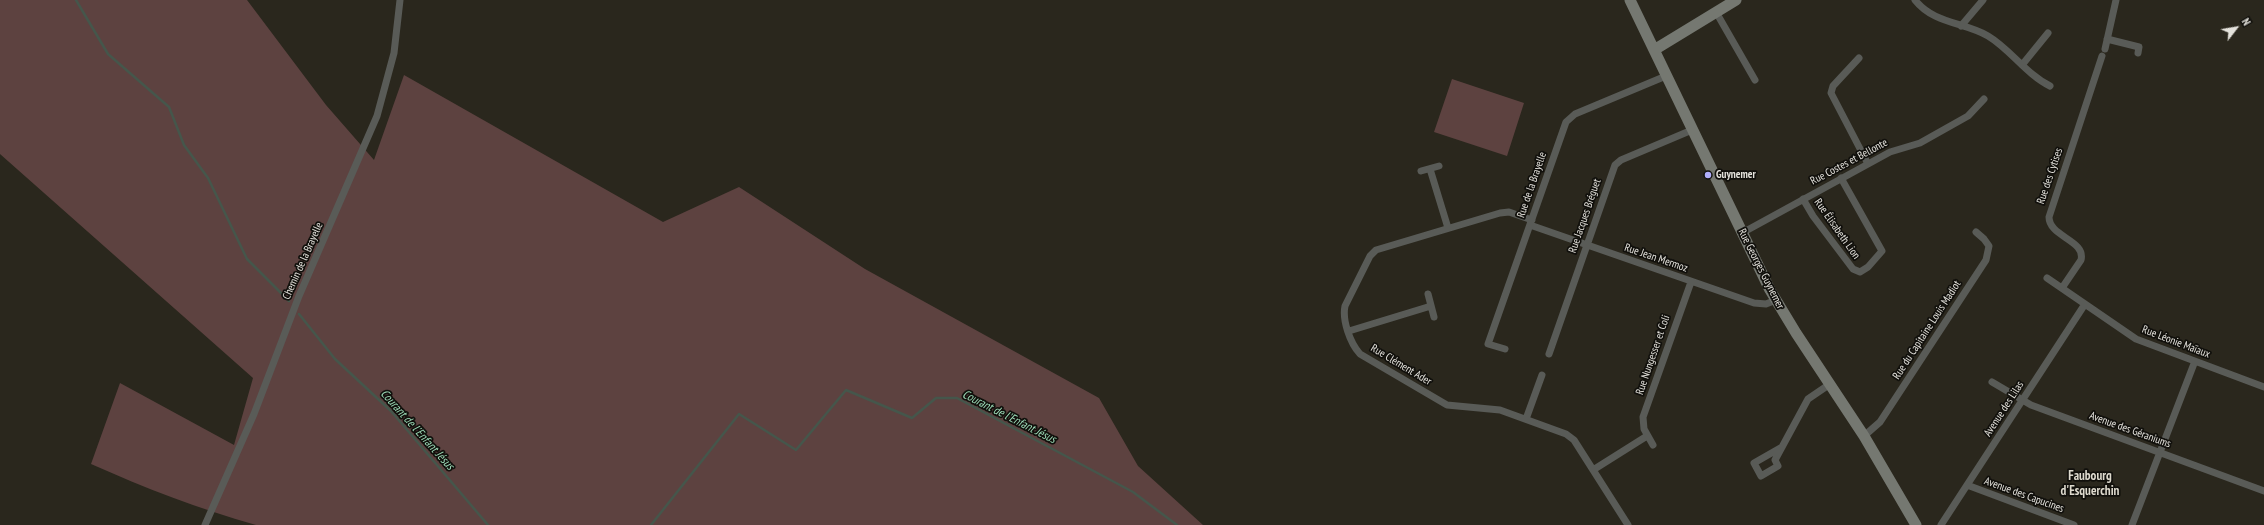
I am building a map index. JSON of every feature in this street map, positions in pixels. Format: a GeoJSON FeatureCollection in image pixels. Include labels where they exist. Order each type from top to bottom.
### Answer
{"type":"FeatureCollection","features":[{"type":"Feature","properties":{"kind":"main road","name":"Rue Georges Guynemer"},"geometry":{"type":"LineString","coordinates":[[1630,0],[1742,233],[1776,300],[1864,436],[1916,525]]}},
{"type":"Feature","properties":{"kind":"main road"},"geometry":{"type":"LineString","coordinates":[[1654,50],[1736,0]]}},
{"type":"Feature","properties":{"kind":"street","name":"Chemin de la Brayelle"},"geometry":{"type":"LineString","coordinates":[[205,525],[254,414],[299,296],[377,116],[394,53],[400,0]]}},
{"type":"Feature","properties":{"kind":"street"},"geometry":{"type":"LineString","coordinates":[[1915,0],[1931,14],[1990,37],[2022,65],[2050,86]]}},
{"type":"Feature","properties":{"kind":"street"},"geometry":{"type":"LineString","coordinates":[[1961,26],[1983,0]]}},
{"type":"Feature","properties":{"kind":"street"},"geometry":{"type":"LineString","coordinates":[[2116,0],[2107,39],[2139,47],[2138,53]]}},
{"type":"Feature","properties":{"kind":"street"},"geometry":{"type":"LineString","coordinates":[[1716,12],[1755,80]]}},
{"type":"Feature","properties":{"kind":"street"},"geometry":{"type":"LineString","coordinates":[[2022,65],[2048,33]]}},
{"type":"Feature","properties":{"kind":"street","name":"Rue des Cytises"},"geometry":{"type":"LineString","coordinates":[[2062,288],[2081,260],[2082,255],[2078,247],[2052,227],[2049,217],[2107,39]]}},
{"type":"Feature","properties":{"kind":"street"},"geometry":{"type":"LineString","coordinates":[[1859,58],[1833,86],[1831,93],[1868,164]]}},
{"type":"Feature","properties":{"kind":"street","name":"Rue de la Brayelle"},"geometry":{"type":"LineString","coordinates":[[1505,350],[1488,344],[1568,119],[1575,114],[1666,76]]}},
{"type":"Feature","properties":{"kind":"street","name":"Rue Costes et Bellonte"},"geometry":{"type":"LineString","coordinates":[[1742,233],[1840,178],[1895,150],[1920,143],[1968,116],[1984,99]]}},
{"type":"Feature","properties":{"kind":"street","name":"Rue Jacques Bréguet"},"geometry":{"type":"LineString","coordinates":[[1549,354],[1586,245],[1617,163],[1692,130]]}},
{"type":"Feature","properties":{"kind":"street"},"geometry":{"type":"LineString","coordinates":[[1421,171],[1440,166]]}},
{"type":"Feature","properties":{"kind":"street"},"geometry":{"type":"LineString","coordinates":[[1430,169],[1448,228]]}},
{"type":"Feature","properties":{"kind":"street","name":"Rue Élisabeth Lion"},"geometry":{"type":"LineString","coordinates":[[1803,199],[1812,216],[1852,269],[1860,272],[1868,267],[1882,251],[1840,178]]}},
{"type":"Feature","properties":{"kind":"street","name":"Rue Clément Ader"},"geometry":{"type":"LineString","coordinates":[[1531,223],[1505,212],[1383,246],[1373,253],[1345,306],[1344,314],[1354,346],[1360,354],[1447,405],[1495,409],[1526,419],[1570,437],[1628,525]]}},
{"type":"Feature","properties":{"kind":"street","name":"Rue Jean Mermoz"},"geometry":{"type":"LineString","coordinates":[[1531,223],[1586,245],[1754,303],[1766,304],[1776,300]]}},
{"type":"Feature","properties":{"kind":"street","name":"Rue du Capitaine Louis Madiot"},"geometry":{"type":"LineString","coordinates":[[1864,436],[1880,422],[1986,260],[1989,246],[1984,238],[1976,232]]}},
{"type":"Feature","properties":{"kind":"street","name":"Rue Léonie Maïaux"},"geometry":{"type":"LineString","coordinates":[[2047,278],[2136,339],[2264,387]]}},
{"type":"Feature","properties":{"kind":"street","name":"Rue Nungesser et Coli"},"geometry":{"type":"LineString","coordinates":[[1647,436],[1644,429],[1643,417],[1691,282]]}},
{"type":"Feature","properties":{"kind":"street"},"geometry":{"type":"LineString","coordinates":[[1428,294],[1434,317]]}},
{"type":"Feature","properties":{"kind":"street","name":"Avenue des Lilas"},"geometry":{"type":"LineString","coordinates":[[1941,525],[2085,304]]}},
{"type":"Feature","properties":{"kind":"street"},"geometry":{"type":"LineString","coordinates":[[1349,330],[1431,306]]}},
{"type":"Feature","properties":{"kind":"street"},"geometry":{"type":"LineString","coordinates":[[2132,525],[2195,361]]}},
{"type":"Feature","properties":{"kind":"street"},"geometry":{"type":"LineString","coordinates":[[1526,419],[1542,375]]}},
{"type":"Feature","properties":{"kind":"street","name":"Avenue des Géraniums"},"geometry":{"type":"LineString","coordinates":[[1992,382],[2022,401],[2264,491]]}},
{"type":"Feature","properties":{"kind":"street"},"geometry":{"type":"LineString","coordinates":[[1782,448],[1808,399],[1830,384]]}},
{"type":"Feature","properties":{"kind":"street"},"geometry":{"type":"LineString","coordinates":[[1593,470],[1647,436],[1653,445]]}},
{"type":"Feature","properties":{"kind":"street","name":"Avenue des Capucines"},"geometry":{"type":"LineString","coordinates":[[1967,486],[2074,525]]}},
{"type":"Feature","properties":{"kind":"shaded area"},"geometry":{"type":"Polygon","coordinates":[[[0,0],[247,0],[326,105],[374,160],[404,75],[663,222],[739,187],[865,269],[1099,398],[1138,466],[1203,525],[256,525],[193,505],[111,473],[91,464],[120,383],[234,445],[253,378],[0,154],[0,0]]]}},
{"type":"Feature","properties":{"kind":"shaded area"},"geometry":{"type":"Polygon","coordinates":[[[1452,79],[1524,103],[1507,156],[1434,132],[1452,79]]]}},
{"type":"Feature","properties":{"kind":"waterway","name":"Courant de l'Enfant Jésus"},"geometry":{"type":"LineString","coordinates":[[76,0],[108,54],[169,107],[184,145],[208,178],[247,259],[289,301]]}},
{"type":"Feature","properties":{"kind":"waterway","name":"Courant de l'Enfant Jésus"},"geometry":{"type":"LineString","coordinates":[[299,314],[335,359],[391,411],[488,525]]}},
{"type":"Feature","properties":{"kind":"waterway","name":"Courant de l'Enfant Jésus"},"geometry":{"type":"LineString","coordinates":[[651,525],[739,414],[796,450],[846,390],[912,418],[936,398],[957,398],[1133,492],[1177,525]]}},
{"type":"Feature","properties":{"kind":"place","name":"Guynemer"},"geometry":{"type":"Point","coordinates":[1708,175]}},
{"type":"Feature","properties":{"kind":"district","name":"Faubourg d'Esquerchin"},"geometry":{"type":"Point","coordinates":[2090,484]}}]}
